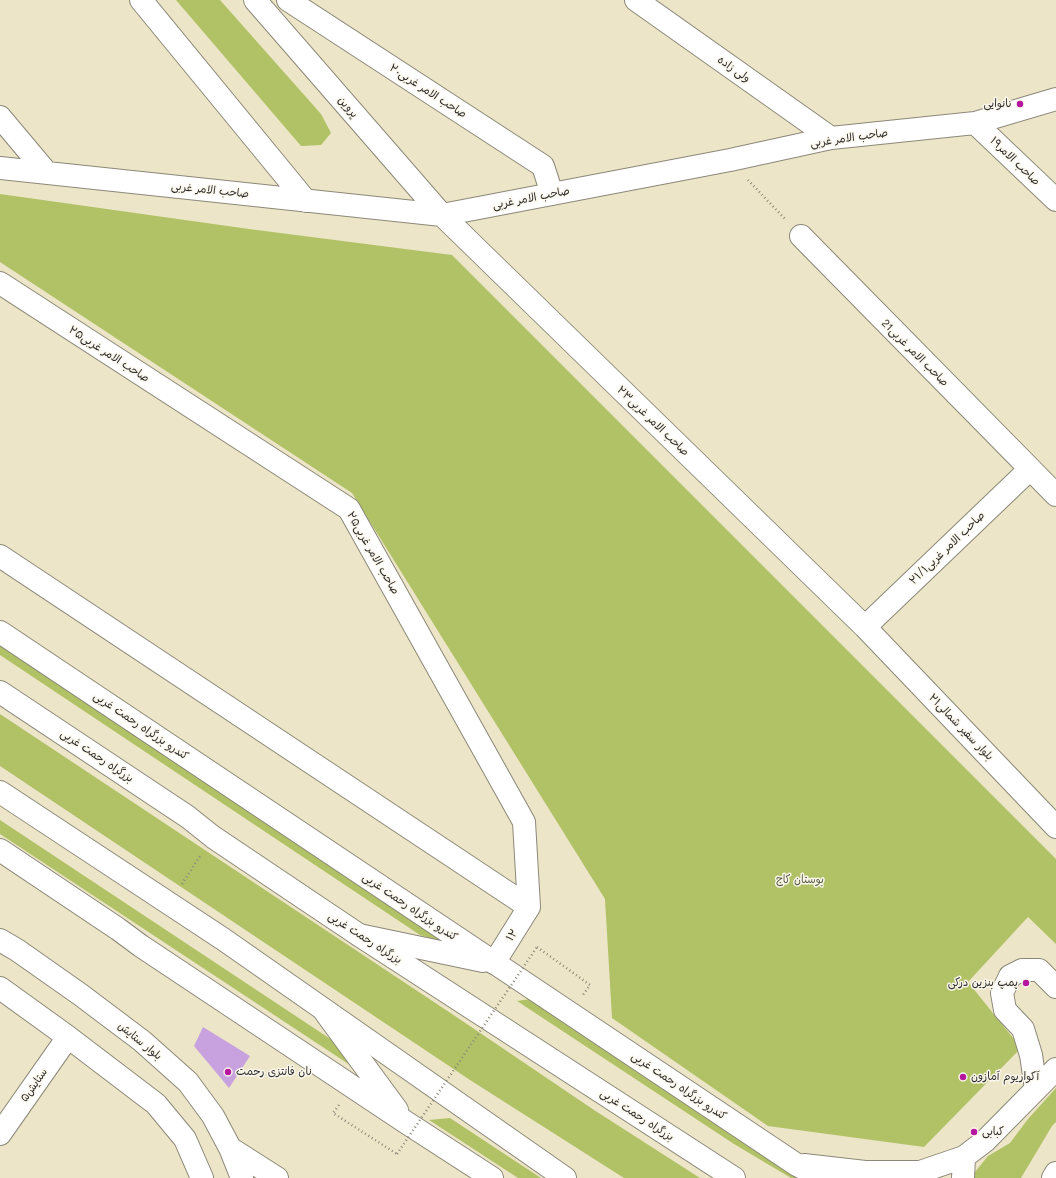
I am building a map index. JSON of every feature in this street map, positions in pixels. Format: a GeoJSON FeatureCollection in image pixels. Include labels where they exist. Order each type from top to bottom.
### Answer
{"type":"FeatureCollection","features":[{"type":"Feature","properties":{"kind":"main road"},"geometry":{"type":"LineString","coordinates":[[141,0],[306,201]]}},
{"type":"Feature","properties":{"kind":"main road","name":"صاحب الامر غربی۲۰"},"geometry":{"type":"LineString","coordinates":[[288,0],[543,166],[552,194]]}},
{"type":"Feature","properties":{"kind":"main road","name":"ولی زاده"},"geometry":{"type":"LineString","coordinates":[[636,0],[831,138]]}},
{"type":"Feature","properties":{"kind":"main road","name":"پروین"},"geometry":{"type":"LineString","coordinates":[[265,4],[442,215]]}},
{"type":"Feature","properties":{"kind":"main road","name":"صاحب الامر غربی"},"geometry":{"type":"LineString","coordinates":[[0,168],[442,215],[730,160],[831,138],[975,123],[1056,99]]}},
{"type":"Feature","properties":{"kind":"main road"},"geometry":{"type":"LineString","coordinates":[[0,117],[48,173]]}},
{"type":"Feature","properties":{"kind":"main road","name":"صاحب الامر۱۹"},"geometry":{"type":"LineString","coordinates":[[975,123],[1056,200]]}},
{"type":"Feature","properties":{"kind":"main road","name":"صاحب الامر غربی۲۳"},"geometry":{"type":"LineString","coordinates":[[442,215],[865,627]]}},
{"type":"Feature","properties":{"kind":"main road","name":"21صاحب الامر غربی"},"geometry":{"type":"LineString","coordinates":[[801,236],[1056,495]]}},
{"type":"Feature","properties":{"kind":"main road","name":"صاحب الامر غربی۲۵"},"geometry":{"type":"LineString","coordinates":[[0,283],[349,509],[524,822],[529,907]]}},
{"type":"Feature","properties":{"kind":"main road","name":"صاحب الامر غربی۲۱/۱"},"geometry":{"type":"LineString","coordinates":[[865,627],[1030,469]]}},
{"type":"Feature","properties":{"kind":"main road"},"geometry":{"type":"LineString","coordinates":[[0,556],[529,907]]}},
{"type":"Feature","properties":{"kind":"main road","name":"بلوار سفیر شمالی۲۱"},"geometry":{"type":"LineString","coordinates":[[865,627],[1056,827]]}},
{"type":"Feature","properties":{"kind":"main road","name":"کندرو بزرگراه رحمت غربی"},"geometry":{"type":"LineString","coordinates":[[0,632],[797,1165],[822,1178]]}},
{"type":"Feature","properties":{"kind":"main road","name":"بزرگراه رحمت غربی"},"geometry":{"type":"LineString","coordinates":[[0,692],[188,817],[213,837],[359,935],[734,1178]]}},
{"type":"Feature","properties":{"kind":"main road"},"geometry":{"type":"LineString","coordinates":[[0,792],[223,939],[565,1178]]}},
{"type":"Feature","properties":{"kind":"main road"},"geometry":{"type":"LineString","coordinates":[[0,850],[141,946],[492,1178]]}},
{"type":"Feature","properties":{"kind":"main road","name":"۱۲"},"geometry":{"type":"LineString","coordinates":[[494,963],[529,907]]}},
{"type":"Feature","properties":{"kind":"main road"},"geometry":{"type":"LineString","coordinates":[[359,935],[494,963]]}},
{"type":"Feature","properties":{"kind":"main road","name":"بلوار ستایش"},"geometry":{"type":"LineString","coordinates":[[0,940],[17,950],[81,995],[142,1041],[188,1082],[213,1116],[230,1148],[242,1178]]}},
{"type":"Feature","properties":{"kind":"main road"},"geometry":{"type":"LineString","coordinates":[[1036,1089],[1031,1055],[1023,1029],[1005,1010],[1002,993],[1010,976],[1022,970],[1039,970],[1056,987]]}},
{"type":"Feature","properties":{"kind":"main road"},"geometry":{"type":"LineString","coordinates":[[0,988],[68,1037],[156,1104],[185,1139],[202,1178]]}},
{"type":"Feature","properties":{"kind":"main road"},"geometry":{"type":"LineString","coordinates":[[322,1008],[407,1123]]}},
{"type":"Feature","properties":{"kind":"main road","name":"ستایش۵"},"geometry":{"type":"LineString","coordinates":[[0,1134],[68,1037]]}},
{"type":"Feature","properties":{"kind":"main road"},"geometry":{"type":"LineString","coordinates":[[797,1165],[865,1172],[920,1172],[964,1157],[985,1141],[1056,1069]]}},
{"type":"Feature","properties":{"kind":"main road"},"geometry":{"type":"LineString","coordinates":[[230,1148],[277,1178]]}},
{"type":"Feature","properties":{"kind":"main road"},"geometry":{"type":"LineString","coordinates":[[963,1178],[964,1157]]}},
{"type":"Feature","properties":{"kind":"main road"},"geometry":{"type":"LineString","coordinates":[[1053,1178],[1056,1173]]}},
{"type":"Feature","properties":{"kind":"path"},"geometry":{"type":"LineString","coordinates":[[730,160],[801,236]]}},
{"type":"Feature","properties":{"kind":"path"},"geometry":{"type":"LineString","coordinates":[[169,903],[213,837]]}},
{"type":"Feature","properties":{"kind":"path"},"geometry":{"type":"LineString","coordinates":[[333,1113],[397,1154],[537,947],[590,985]]}},
{"type":"Feature","properties":{"kind":"green space"},"geometry":{"type":"Polygon","coordinates":[[[176,0],[220,0],[321,114],[331,133],[321,145],[301,146],[176,0]]]}},
{"type":"Feature","properties":{"kind":"green space","name":"بوستان کاج"},"geometry":{"type":"Polygon","coordinates":[[[0,194],[249,229],[452,255],[1056,859],[1056,944],[1028,917],[968,982],[1021,1048],[924,1147],[768,1126],[612,1018],[605,899],[352,493],[0,262],[0,194]]]}},
{"type":"Feature","properties":{"kind":"green space"},"geometry":{"type":"Polygon","coordinates":[[[0,645],[446,943],[420,935],[0,655],[0,645]]]}},
{"type":"Feature","properties":{"kind":"green space"},"geometry":{"type":"Polygon","coordinates":[[[0,714],[594,1110],[700,1178],[624,1178],[470,1080],[0,766],[0,714]]]}},
{"type":"Feature","properties":{"kind":"green space"},"geometry":{"type":"Polygon","coordinates":[[[0,820],[338,1044],[353,1067],[0,834],[0,820]]]}},
{"type":"Feature","properties":{"kind":"green space"},"geometry":{"type":"Polygon","coordinates":[[[530,999],[808,1178],[791,1178],[734,1144],[517,1001],[530,999]]]}},
{"type":"Feature","properties":{"kind":"green space"},"geometry":{"type":"Polygon","coordinates":[[[1056,1088],[1056,1122],[1052,1126],[1021,1178],[970,1178],[988,1156],[1010,1143],[1028,1119],[1056,1088]]]}},
{"type":"Feature","properties":{"kind":"green space"},"geometry":{"type":"Polygon","coordinates":[[[450,1118],[541,1178],[518,1178],[429,1120],[450,1118]]]}},
{"type":"Feature","properties":{"kind":"building","name":"نان فانتزی رحمت"},"geometry":{"type":"Polygon","coordinates":[[[203,1027],[250,1056],[229,1088],[194,1046],[203,1027]]]}},
{"type":"Feature","properties":{"kind":"place","name":"نانوایی"},"geometry":{"type":"Point","coordinates":[1020,104]}},
{"type":"Feature","properties":{"kind":"place","name":"پمپ بنزین درکی"},"geometry":{"type":"Point","coordinates":[1026,983]}},
{"type":"Feature","properties":{"kind":"place","name":"نان فانتزی رحمت"},"geometry":{"type":"Point","coordinates":[228,1072]}},
{"type":"Feature","properties":{"kind":"place","name":"آکواریوم آمازون"},"geometry":{"type":"Point","coordinates":[963,1077]}},
{"type":"Feature","properties":{"kind":"place","name":"کبابی"},"geometry":{"type":"Point","coordinates":[974,1132]}}]}
